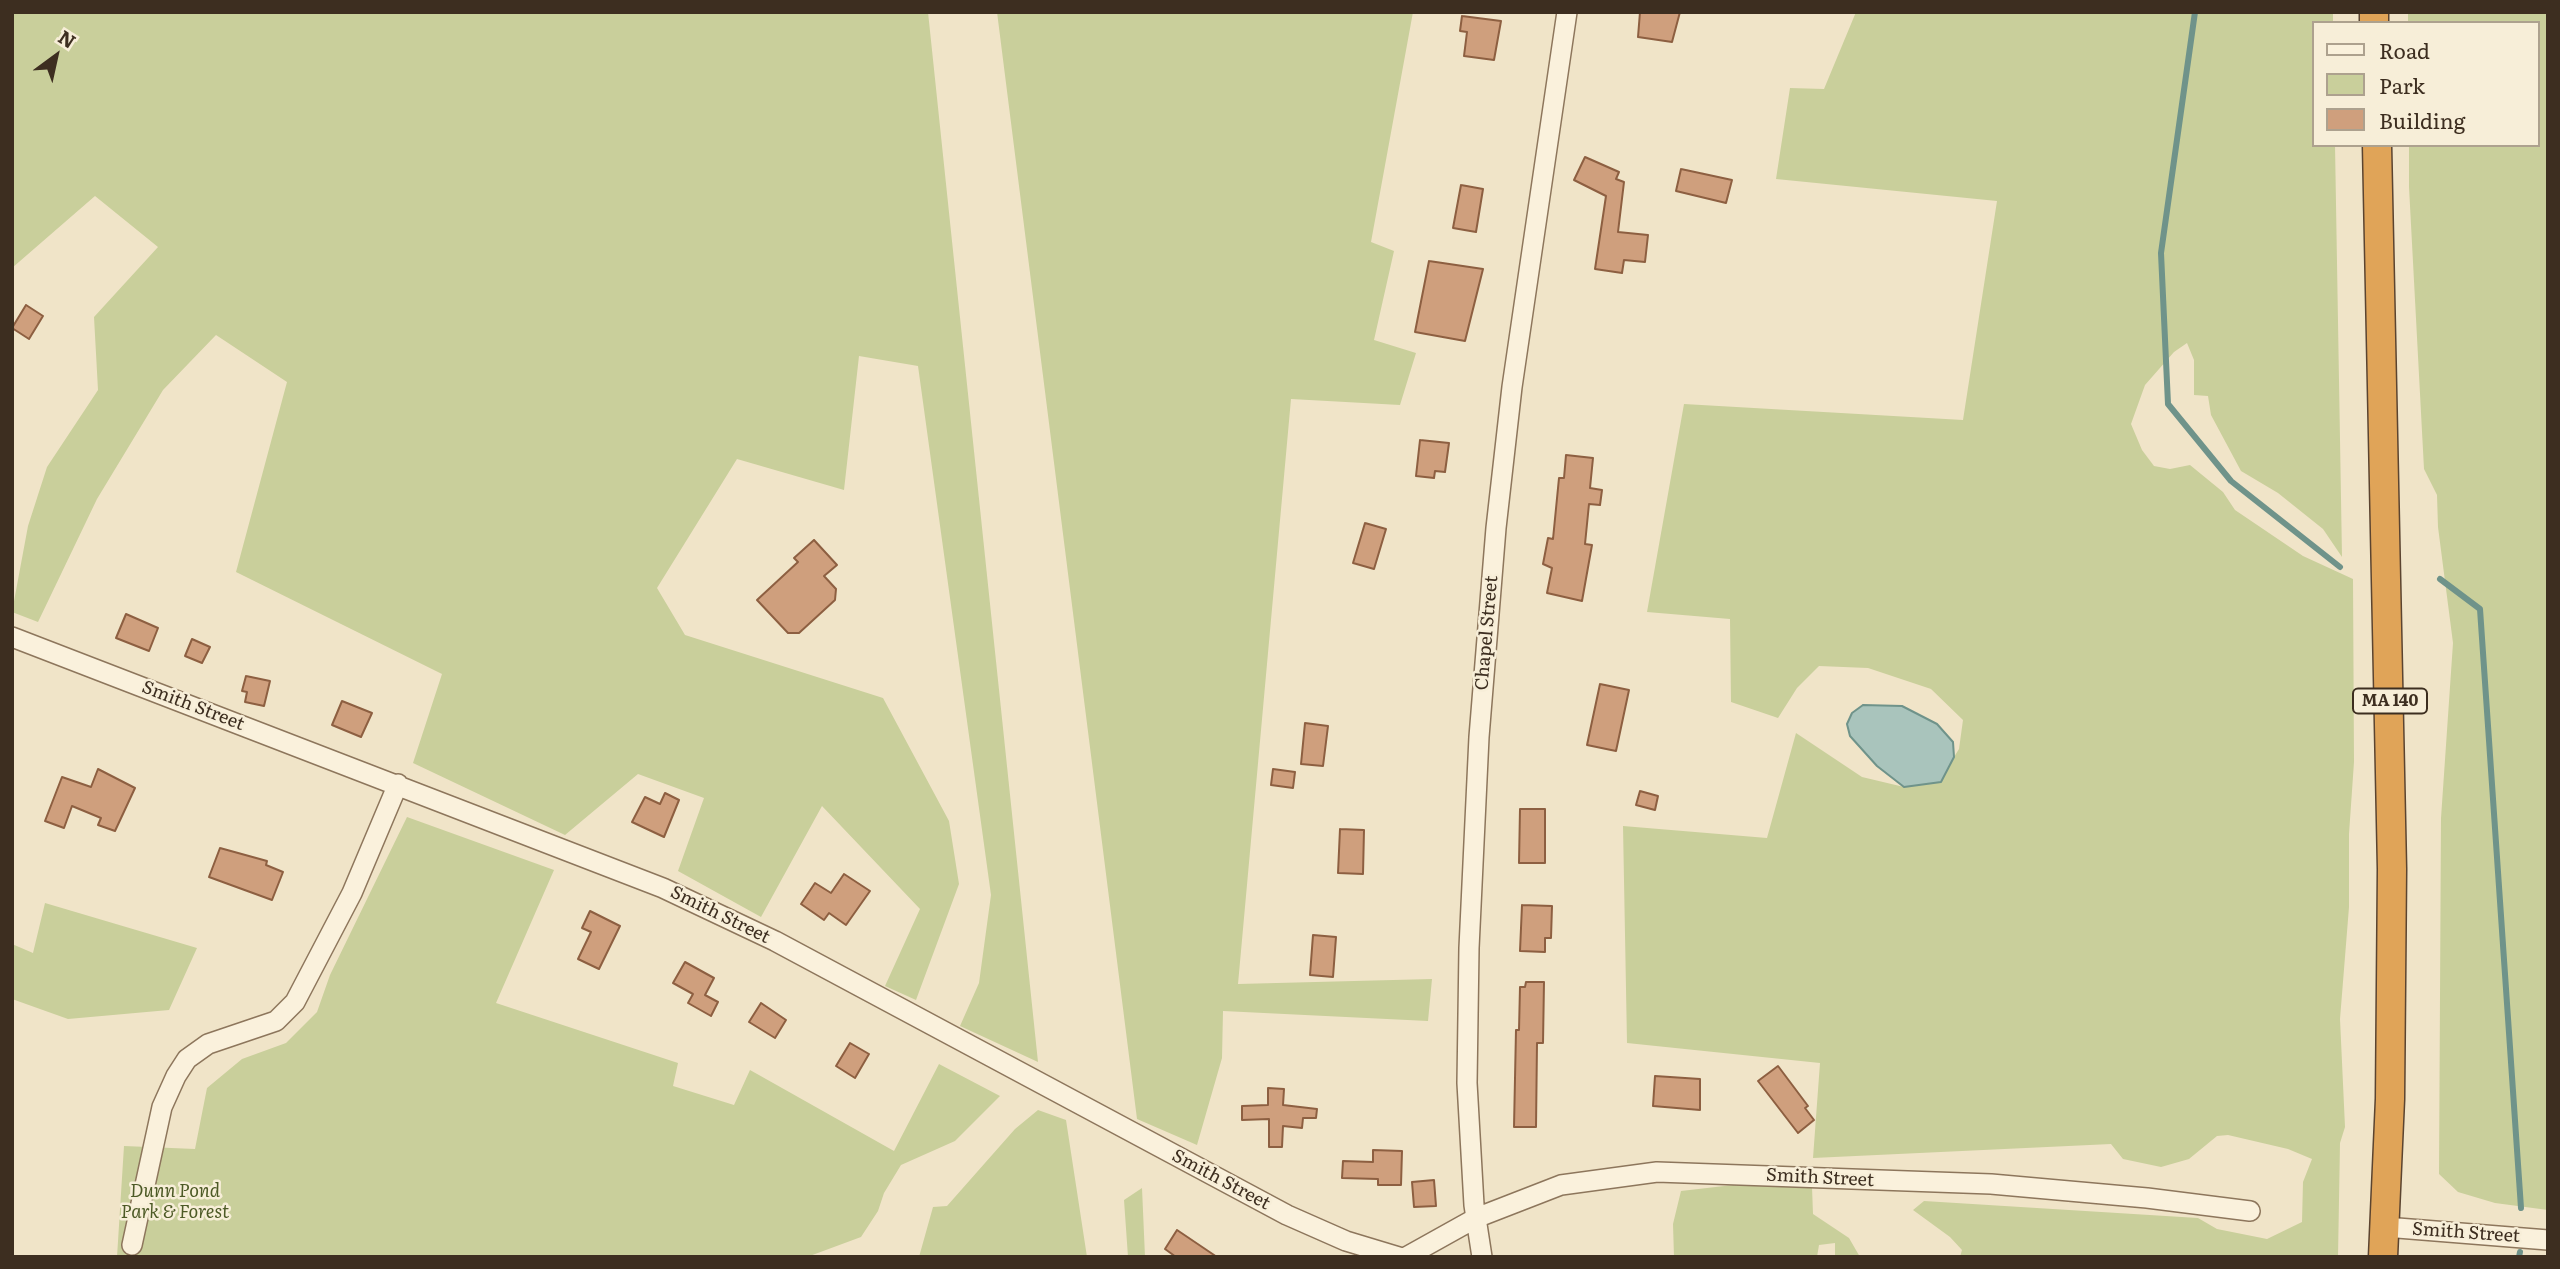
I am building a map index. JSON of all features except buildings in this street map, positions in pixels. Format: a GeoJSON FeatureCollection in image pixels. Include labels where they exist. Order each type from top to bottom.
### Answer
{"type":"FeatureCollection","features":[{"type":"Feature","properties":{"kind":"highway","name":"MA 140"},"geometry":{"type":"LineString","coordinates":[[2377,147],[2392,869],[2383,1257]]}},
{"type":"Feature","properties":{"kind":"street","name":"Chapel Street"},"geometry":{"type":"LineString","coordinates":[[1482,1257],[1476,1217],[1468,1110],[1466,1016],[1484,665],[1511,399],[1567,12]]}},
{"type":"Feature","properties":{"kind":"street","name":"Smith Street"},"geometry":{"type":"LineString","coordinates":[[12,637],[663,888],[775,942],[1287,1215],[1346,1241],[1399,1257]]}},
{"type":"Feature","properties":{"kind":"street"},"geometry":{"type":"LineString","coordinates":[[132,1245],[162,1107],[176,1076],[187,1059],[208,1044],[276,1021],[295,1002],[352,893],[398,784]]}},
{"type":"Feature","properties":{"kind":"street","name":"Smith Street"},"geometry":{"type":"LineString","coordinates":[[1406,1257],[1476,1217],[1561,1185],[1625,1175],[1670,1172],[2017,1186],[2250,1211]]}},
{"type":"Feature","properties":{"kind":"street","name":"Smith Street"},"geometry":{"type":"LineString","coordinates":[[2385,1227],[2548,1240]]}},
{"type":"Feature","properties":{"kind":"green space"},"geometry":{"type":"Polygon","coordinates":[[[12,12],[928,12],[1038,1062],[960,1026],[979,983],[991,895],[918,366],[859,356],[844,490],[737,459],[657,588],[685,635],[883,698],[949,821],[959,884],[916,1000],[885,986],[920,909],[822,806],[761,917],[678,871],[704,798],[638,774],[565,835],[413,763],[442,674],[236,572],[287,382],[216,335],[163,390],[97,499],[38,622],[12,612],[28,526],[47,467],[98,390],[94,317],[158,247],[95,196],[12,268],[12,12]]]}},
{"type":"Feature","properties":{"kind":"green space"},"geometry":{"type":"Polygon","coordinates":[[[997,12],[1413,12],[1371,242],[1394,251],[1374,340],[1416,353],[1400,405],[1291,399],[1238,984],[1432,979],[1428,1021],[1223,1011],[1222,1058],[1197,1145],[1137,1119],[997,12]]]}},
{"type":"Feature","properties":{"kind":"green space"},"geometry":{"type":"Polygon","coordinates":[[[1856,12],[2333,12],[2333,21],[2312,21],[2312,147],[2335,147],[2342,557],[2323,529],[2278,493],[2241,471],[2211,415],[2208,396],[2194,395],[2194,360],[2187,343],[2174,352],[2145,385],[2131,424],[2142,450],[2154,466],[2170,469],[2190,465],[2223,492],[2235,510],[2303,556],[2353,579],[2354,762],[2349,834],[2349,907],[2340,1019],[2345,1127],[2340,1143],[2338,1257],[1960,1257],[1962,1250],[1950,1237],[1913,1210],[1924,1201],[2198,1218],[2217,1229],[2267,1239],[2302,1222],[2303,1182],[2312,1159],[2288,1149],[2228,1135],[2217,1136],[2189,1159],[2161,1167],[2123,1159],[2111,1144],[1813,1158],[1820,1063],[1627,1043],[1623,826],[1767,838],[1796,733],[1862,777],[1904,787],[1939,781],[1959,749],[1963,720],[1931,689],[1868,668],[1819,666],[1797,688],[1778,718],[1731,702],[1730,619],[1647,612],[1684,404],[1963,420],[1997,201],[1776,179],[1790,88],[1824,89],[1856,12]]]}},
{"type":"Feature","properties":{"kind":"green space"},"geometry":{"type":"Polygon","coordinates":[[[2408,12],[2548,12],[2548,1210],[2495,1203],[2458,1192],[2439,1174],[2441,818],[2453,643],[2438,527],[2437,495],[2424,469],[2409,187],[2409,147],[2539,147],[2539,21],[2408,21],[2408,12]]]}},
{"type":"Feature","properties":{"kind":"green space","name":"Dunn Pond Park & Forest"},"geometry":{"type":"Polygon","coordinates":[[[407,817],[554,870],[496,1003],[678,1063],[673,1086],[734,1105],[750,1070],[894,1151],[939,1064],[1000,1096],[955,1141],[901,1165],[884,1193],[878,1211],[861,1237],[807,1257],[117,1257],[124,1146],[195,1149],[207,1088],[242,1059],[286,1043],[317,1012],[330,975],[407,817]]]}},
{"type":"Feature","properties":{"kind":"green space"},"geometry":{"type":"Polygon","coordinates":[[[45,903],[197,948],[169,1010],[68,1019],[12,999],[12,944],[33,953],[45,903]]]}},
{"type":"Feature","properties":{"kind":"green space"},"geometry":{"type":"Polygon","coordinates":[[[1038,1110],[1066,1120],[1087,1257],[919,1257],[933,1207],[947,1206],[1015,1129],[1038,1110]]]}},
{"type":"Feature","properties":{"kind":"green space"},"geometry":{"type":"Polygon","coordinates":[[[1733,1185],[1812,1187],[1813,1214],[1849,1238],[1860,1257],[1835,1257],[1835,1243],[1819,1245],[1817,1257],[1674,1257],[1673,1224],[1681,1191],[1733,1185]]]}},
{"type":"Feature","properties":{"kind":"green space"},"geometry":{"type":"Polygon","coordinates":[[[1142,1188],[1145,1257],[1128,1257],[1124,1200],[1142,1188]]]}},
{"type":"Feature","properties":{"kind":"water"},"geometry":{"type":"Polygon","coordinates":[[[1863,705],[1902,706],[1937,724],[1953,742],[1954,757],[1941,782],[1904,787],[1877,766],[1850,736],[1847,724],[1852,713],[1863,705]]]}},
{"type":"Feature","properties":{"kind":"waterway"},"geometry":{"type":"LineString","coordinates":[[2195,12],[2161,253],[2168,404],[2231,481],[2340,567]]}},
{"type":"Feature","properties":{"kind":"waterway"},"geometry":{"type":"LineString","coordinates":[[2440,579],[2480,609],[2521,1208]]}},
{"type":"Feature","properties":{"kind":"waterway"},"geometry":{"type":"LineString","coordinates":[[2519,1257],[2520,1252]]}}]}
